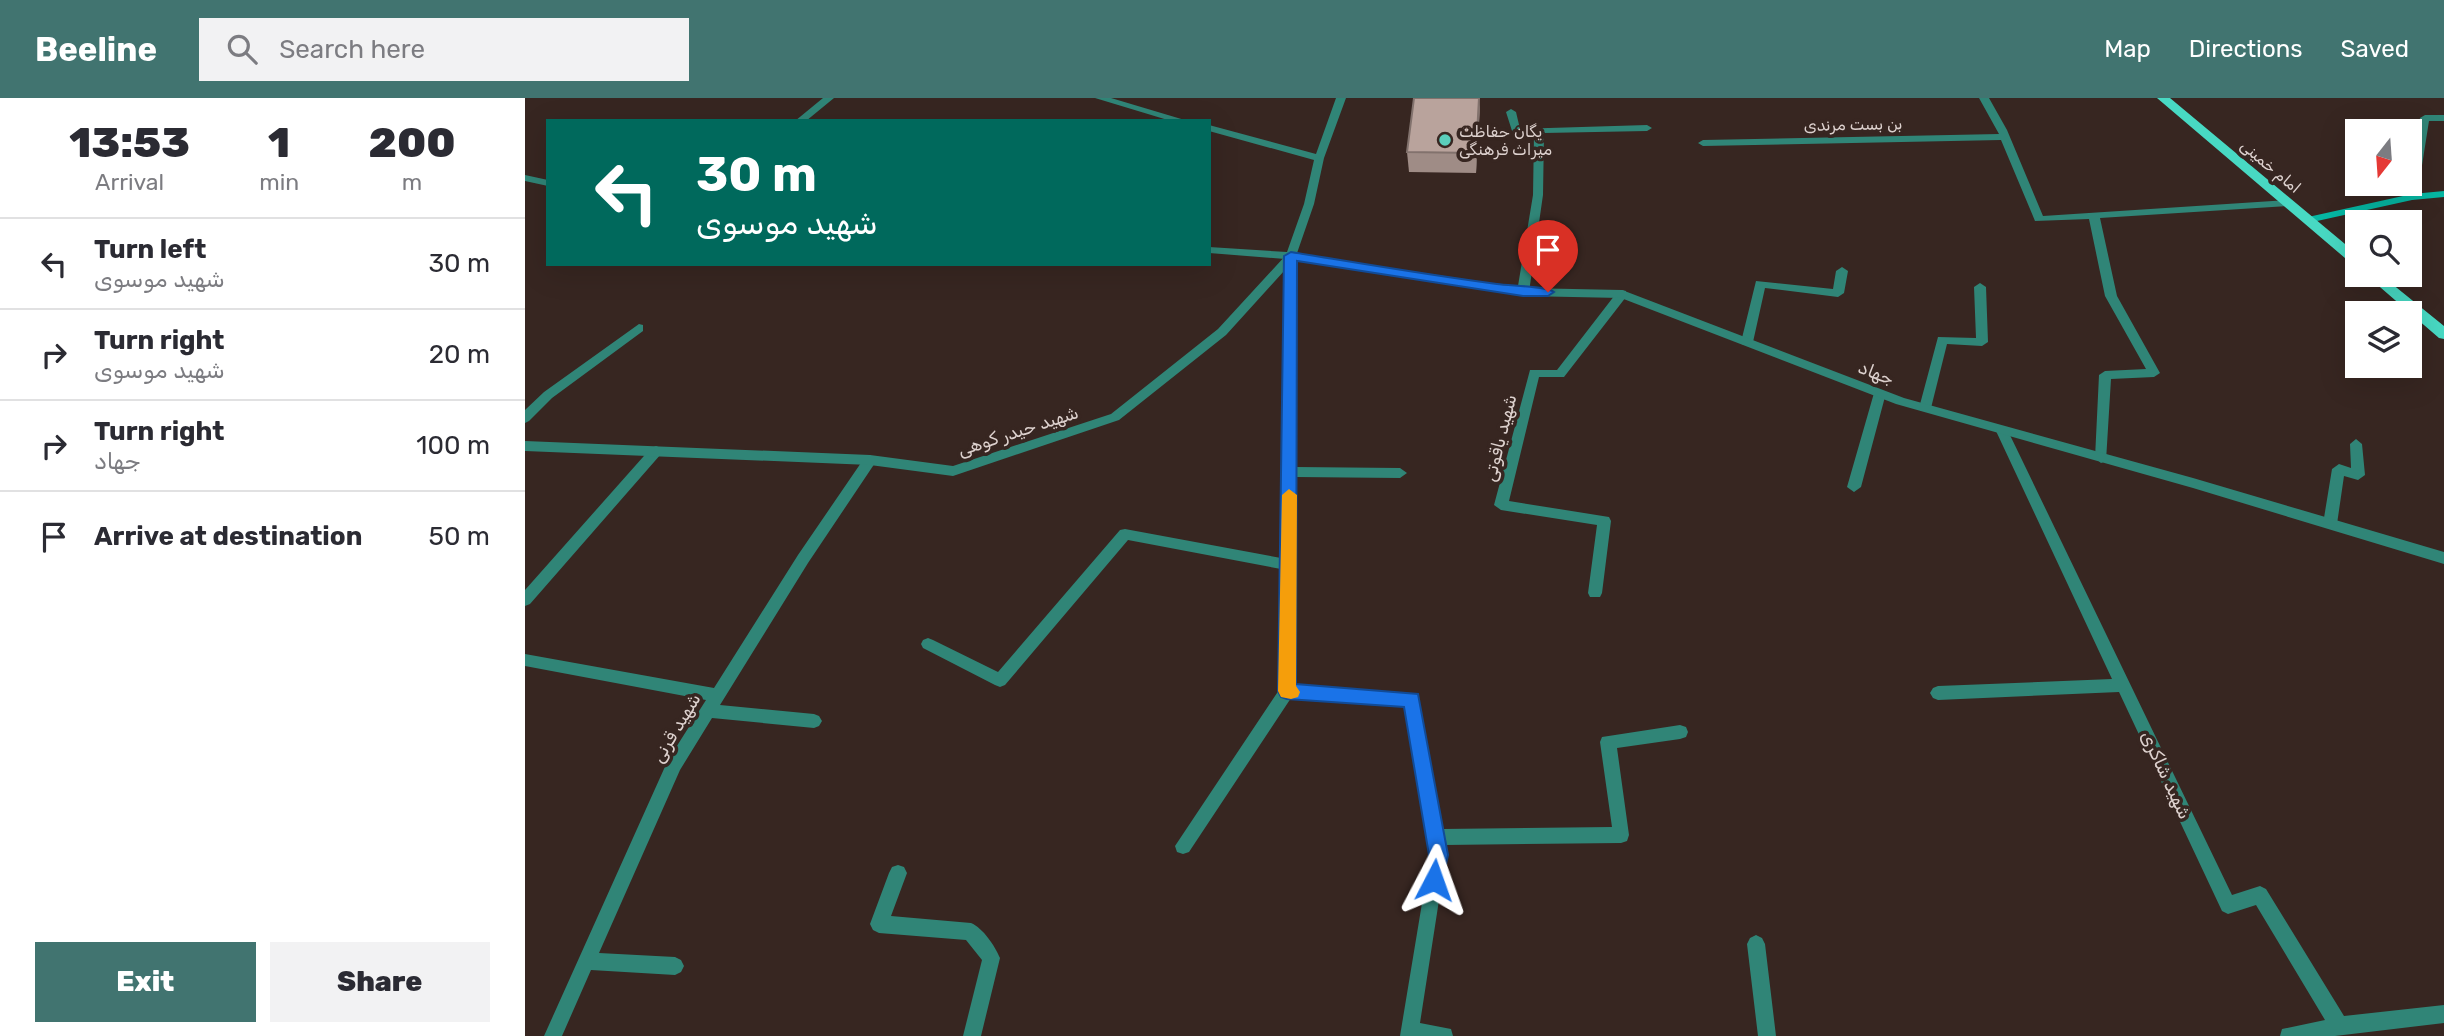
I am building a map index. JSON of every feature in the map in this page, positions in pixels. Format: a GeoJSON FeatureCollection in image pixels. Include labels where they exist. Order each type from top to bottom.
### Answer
{"type":"FeatureCollection","features":[{"type":"Feature","properties":{"kind":"main road","name":"امام خمینی"},"geometry":{"type":"LineString","coordinates":[[2163,98],[2345,251]]}},
{"type":"Feature","properties":{"kind":"main road"},"geometry":{"type":"LineString","coordinates":[[2308,220],[2412,197],[2444,194]]}},
{"type":"Feature","properties":{"kind":"main road"},"geometry":{"type":"LineString","coordinates":[[2387,287],[2444,334]]}},
{"type":"Feature","properties":{"kind":"street"},"geometry":{"type":"LineString","coordinates":[[803,119],[829,98]]}},
{"type":"Feature","properties":{"kind":"street"},"geometry":{"type":"LineString","coordinates":[[1100,98],[1176,119]]}},
{"type":"Feature","properties":{"kind":"street"},"geometry":{"type":"LineString","coordinates":[[1183,846],[1287,691],[1291,256],[1309,204],[1318,158],[1341,98]]}},
{"type":"Feature","properties":{"kind":"street"},"geometry":{"type":"LineString","coordinates":[[1984,98],[2005,137],[2039,219],[2288,203]]}},
{"type":"Feature","properties":{"kind":"street"},"geometry":{"type":"LineString","coordinates":[[1511,112],[1516,132],[1647,128]]}},
{"type":"Feature","properties":{"kind":"street"},"geometry":{"type":"LineString","coordinates":[[2412,197],[2425,118],[2444,118]]}},
{"type":"Feature","properties":{"kind":"street"},"geometry":{"type":"LineString","coordinates":[[1211,129],[1318,158]]}},
{"type":"Feature","properties":{"kind":"street"},"geometry":{"type":"LineString","coordinates":[[1523,292],[1538,195],[1539,130]]}},
{"type":"Feature","properties":{"kind":"street","name":"بن بست مرندی"},"geometry":{"type":"LineString","coordinates":[[1703,144],[2005,137]]}},
{"type":"Feature","properties":{"kind":"street"},"geometry":{"type":"LineString","coordinates":[[525,178],[546,183]]}},
{"type":"Feature","properties":{"kind":"street"},"geometry":{"type":"LineString","coordinates":[[2094,217],[2111,296],[2154,373],[2105,375],[2101,458]]}},
{"type":"Feature","properties":{"kind":"street","name":"جهاد"},"geometry":{"type":"LineString","coordinates":[[1211,250],[1291,256],[1523,292],[1622,294],[1925,408],[2444,558]]}},
{"type":"Feature","properties":{"kind":"street","name":"شهید حیدر کوهی"},"geometry":{"type":"LineString","coordinates":[[525,446],[870,460],[953,471],[1115,417],[1222,332],[1291,256]]}},
{"type":"Feature","properties":{"kind":"street"},"geometry":{"type":"LineString","coordinates":[[1747,342],[1760,284],[1838,293],[1842,271]]}},
{"type":"Feature","properties":{"kind":"street"},"geometry":{"type":"LineString","coordinates":[[1925,408],[1943,340],[1982,342],[1980,287]]}},
{"type":"Feature","properties":{"kind":"street","name":"شهید یاقوتی"},"geometry":{"type":"LineString","coordinates":[[1595,593],[1604,522],[1501,505],[1534,373],[1560,374],[1622,294]]}},
{"type":"Feature","properties":{"kind":"street"},"geometry":{"type":"LineString","coordinates":[[525,418],[548,395],[639,328]]}},
{"type":"Feature","properties":{"kind":"street"},"geometry":{"type":"LineString","coordinates":[[1854,487],[1880,393]]}},
{"type":"Feature","properties":{"kind":"street","name":"شهید شاکری"},"geometry":{"type":"LineString","coordinates":[[2002,431],[2228,905],[2260,895],[2339,1026]]}},
{"type":"Feature","properties":{"kind":"street"},"geometry":{"type":"LineString","coordinates":[[2330,524],[2339,469],[2358,475],[2356,444]]}},
{"type":"Feature","properties":{"kind":"street"},"geometry":{"type":"LineString","coordinates":[[525,600],[656,451]]}},
{"type":"Feature","properties":{"kind":"street","name":"شهید قرنی"},"geometry":{"type":"LineString","coordinates":[[553,1036],[674,765],[803,559],[870,460]]}},
{"type":"Feature","properties":{"kind":"street"},"geometry":{"type":"LineString","coordinates":[[1290,472],[1400,472]]}},
{"type":"Feature","properties":{"kind":"street"},"geometry":{"type":"LineString","coordinates":[[928,644],[1000,680],[1125,534],[1288,565]]}},
{"type":"Feature","properties":{"kind":"street"},"geometry":{"type":"LineString","coordinates":[[525,660],[718,695]]}},
{"type":"Feature","properties":{"kind":"street"},"geometry":{"type":"LineString","coordinates":[[1938,693],[2123,685]]}},
{"type":"Feature","properties":{"kind":"street"},"geometry":{"type":"LineString","coordinates":[[1287,691],[1412,700],[1438,855],[1410,1034],[1444,1036]]}},
{"type":"Feature","properties":{"kind":"street"},"geometry":{"type":"LineString","coordinates":[[708,712],[814,721]]}},
{"type":"Feature","properties":{"kind":"street"},"geometry":{"type":"LineString","coordinates":[[1435,837],[1621,835],[1608,742],[1681,732]]}},
{"type":"Feature","properties":{"kind":"street"},"geometry":{"type":"LineString","coordinates":[[898,873],[879,924],[971,932],[991,958],[972,1036]]}},
{"type":"Feature","properties":{"kind":"street"},"geometry":{"type":"LineString","coordinates":[[1756,944],[1767,1036]]}},
{"type":"Feature","properties":{"kind":"street"},"geometry":{"type":"LineString","coordinates":[[586,961],[675,966]]}},
{"type":"Feature","properties":{"kind":"street"},"geometry":{"type":"LineString","coordinates":[[2289,1036],[2339,1026],[2444,1014]]}},
{"type":"Feature","properties":{"kind":"building","name":"یگان حفاظت میراث فرهنگی"},"geometry":{"type":"Polygon","coordinates":[[[1414,98],[1479,98],[1476,153],[1407,152],[1414,98]]]}},
{"type":"Feature","properties":{"kind":"slow traffic"},"geometry":{"type":"LineString","coordinates":[[1289,495],[1287,691],[1291,692]]}},
{"type":"Feature","properties":{"kind":"place","name":"یگان حفاظت میراث فرهنگی"},"geometry":{"type":"Point","coordinates":[1445,140]}},
{"type":"Feature","properties":{"kind":"route"},"geometry":{"type":"LineString","coordinates":[[1434,880],[1438,855],[1412,700],[1287,691],[1291,256],[1523,292],[1548,292]]}}]}
